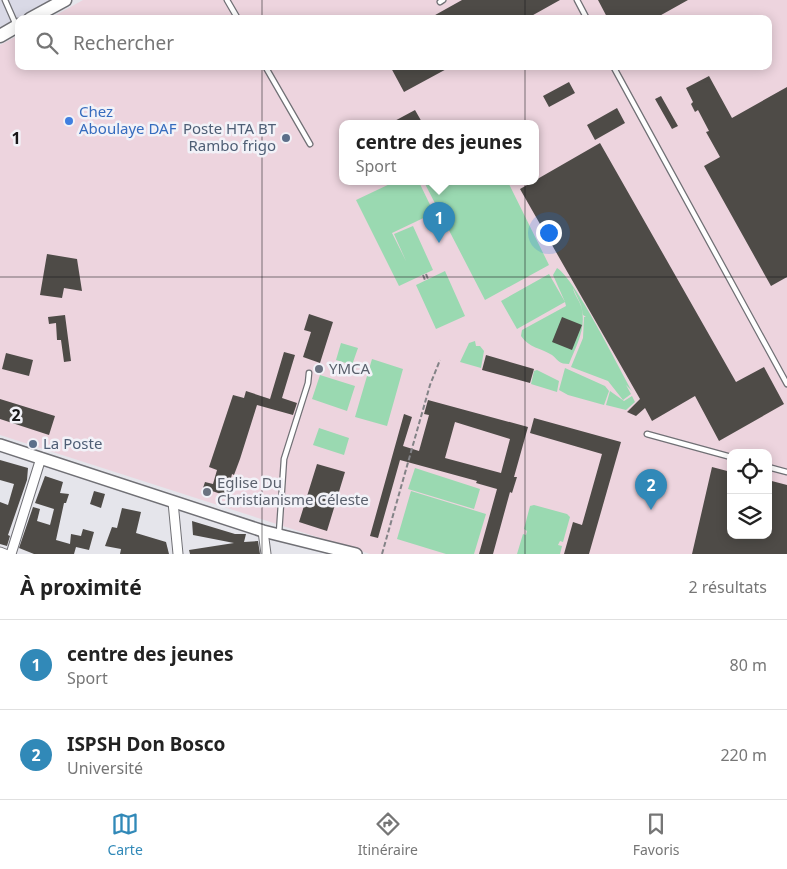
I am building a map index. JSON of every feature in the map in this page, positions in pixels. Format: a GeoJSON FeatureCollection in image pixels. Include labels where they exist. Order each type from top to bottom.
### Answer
{"type":"FeatureCollection","features":[{"type":"Feature","properties":{"kind":"main road"},"geometry":{"type":"LineString","coordinates":[[37,15],[65,0]]}},
{"type":"Feature","properties":{"kind":"main road"},"geometry":{"type":"LineString","coordinates":[[0,36],[15,28]]}},
{"type":"Feature","properties":{"kind":"street"},"geometry":{"type":"LineString","coordinates":[[0,445],[263,531],[354,554]]}},
{"type":"Feature","properties":{"kind":"street"},"geometry":{"type":"LineString","coordinates":[[11,554],[41,458]]}},
{"type":"Feature","properties":{"kind":"street"},"geometry":{"type":"LineString","coordinates":[[173,502],[178,554]]}},
{"type":"Feature","properties":{"kind":"street"},"geometry":{"type":"LineString","coordinates":[[263,531],[266,554]]}},
{"type":"Feature","properties":{"kind":"street"},"geometry":{"type":"LineString","coordinates":[[0,552],[5,554]]}},
{"type":"Feature","properties":{"kind":"lane"},"geometry":{"type":"LineString","coordinates":[[5,0],[15,20]]}},
{"type":"Feature","properties":{"kind":"lane"},"geometry":{"type":"LineString","coordinates":[[227,0],[236,15]]}},
{"type":"Feature","properties":{"kind":"lane"},"geometry":{"type":"LineString","coordinates":[[577,0],[585,15]]}},
{"type":"Feature","properties":{"kind":"lane"},"geometry":{"type":"LineString","coordinates":[[267,70],[310,144]]}},
{"type":"Feature","properties":{"kind":"lane"},"geometry":{"type":"LineString","coordinates":[[615,70],[787,384]]}},
{"type":"Feature","properties":{"kind":"lane"},"geometry":{"type":"LineString","coordinates":[[279,535],[284,460],[308,383],[309,373]]}},
{"type":"Feature","properties":{"kind":"lane"},"geometry":{"type":"LineString","coordinates":[[647,434],[727,456]]}},
{"type":"Feature","properties":{"kind":"lane"},"geometry":{"type":"LineString","coordinates":[[772,468],[787,472]]}},
{"type":"Feature","properties":{"kind":"path"},"geometry":{"type":"LineString","coordinates":[[424,275],[426,280]]}},
{"type":"Feature","properties":{"kind":"path"},"geometry":{"type":"LineString","coordinates":[[382,554],[430,385],[440,360]]}},
{"type":"Feature","properties":{"kind":"shaded area"},"geometry":{"type":"Polygon","coordinates":[[[0,0],[52,0],[25,15],[15,15],[15,21],[0,29],[0,0]]]}},
{"type":"Feature","properties":{"kind":"shaded area"},"geometry":{"type":"Polygon","coordinates":[[[83,0],[787,0],[787,554],[370,554],[0,435],[0,45],[15,37],[15,70],[772,70],[772,15],[56,15],[83,0]]]}},
{"type":"Feature","properties":{"kind":"green space"},"geometry":{"type":"Polygon","coordinates":[[[388,185],[420,185],[434,213],[392,233],[406,261],[394,234],[413,226],[433,270],[399,286],[356,200],[388,185]]]}},
{"type":"Feature","properties":{"kind":"green space"},"geometry":{"type":"Polygon","coordinates":[[[426,185],[509,185],[549,265],[485,300],[426,185]]]}},
{"type":"Feature","properties":{"kind":"green space"},"geometry":{"type":"Polygon","coordinates":[[[557,268],[565,276],[575,289],[596,324],[632,391],[626,385],[631,394],[623,400],[608,381],[571,367],[583,338],[584,317],[586,317],[583,315],[580,336],[569,364],[559,362],[552,355],[528,343],[521,336],[522,330],[566,306],[553,275],[557,268]]]}},
{"type":"Feature","properties":{"kind":"green space"},"geometry":{"type":"Polygon","coordinates":[[[445,271],[465,316],[436,329],[416,285],[445,271]]]}},
{"type":"Feature","properties":{"kind":"green space"},"geometry":{"type":"Polygon","coordinates":[[[549,274],[565,302],[517,329],[501,301],[549,274]]]}},
{"type":"Feature","properties":{"kind":"green space"},"geometry":{"type":"Polygon","coordinates":[[[475,341],[476,346],[480,346],[484,351],[481,368],[460,362],[469,343],[475,341]]]}},
{"type":"Feature","properties":{"kind":"green space"},"geometry":{"type":"Polygon","coordinates":[[[341,343],[358,348],[352,365],[336,360],[341,343]]]}},
{"type":"Feature","properties":{"kind":"green space"},"geometry":{"type":"Polygon","coordinates":[[[372,359],[403,369],[387,426],[355,417],[372,359]]]}},
{"type":"Feature","properties":{"kind":"green space"},"geometry":{"type":"Polygon","coordinates":[[[565,368],[605,386],[609,391],[604,405],[568,395],[559,390],[565,368]]]}},
{"type":"Feature","properties":{"kind":"green space"},"geometry":{"type":"Polygon","coordinates":[[[537,370],[559,381],[557,392],[531,384],[534,371],[537,370]]]}},
{"type":"Feature","properties":{"kind":"green space"},"geometry":{"type":"Polygon","coordinates":[[[320,375],[355,386],[347,411],[312,399],[320,375]]]}},
{"type":"Feature","properties":{"kind":"green space"},"geometry":{"type":"Polygon","coordinates":[[[610,391],[624,401],[632,396],[635,402],[626,410],[606,405],[610,391]]]}},
{"type":"Feature","properties":{"kind":"green space"},"geometry":{"type":"Polygon","coordinates":[[[319,428],[349,438],[344,455],[313,445],[319,428]]]}},
{"type":"Feature","properties":{"kind":"green space"},"geometry":{"type":"Polygon","coordinates":[[[415,468],[480,489],[474,509],[408,489],[415,468]]]}},
{"type":"Feature","properties":{"kind":"green space"},"geometry":{"type":"Polygon","coordinates":[[[411,491],[486,514],[474,554],[446,554],[397,539],[411,491]]]}},
{"type":"Feature","properties":{"kind":"green space"},"geometry":{"type":"Polygon","coordinates":[[[534,505],[567,514],[570,517],[563,542],[560,541],[558,545],[562,546],[560,554],[517,554],[523,534],[526,535],[527,531],[524,529],[530,506],[534,505]]]}},
{"type":"Feature","properties":{"kind":"building"},"geometry":{"type":"Polygon","coordinates":[[[462,0],[560,0],[533,15],[435,15],[462,0]]]}},
{"type":"Feature","properties":{"kind":"building"},"geometry":{"type":"Polygon","coordinates":[[[598,0],[688,0],[661,15],[606,15],[598,0]]]}},
{"type":"Feature","properties":{"kind":"building"},"geometry":{"type":"Polygon","coordinates":[[[392,70],[445,70],[404,92],[392,70]]]}},
{"type":"Feature","properties":{"kind":"building"},"geometry":{"type":"Polygon","coordinates":[[[709,76],[732,118],[787,87],[787,277],[771,286],[704,166],[720,157],[706,132],[709,131],[698,110],[695,112],[691,104],[693,102],[686,88],[709,76]]]}},
{"type":"Feature","properties":{"kind":"building"},"geometry":{"type":"Polygon","coordinates":[[[569,82],[575,93],[549,107],[543,96],[569,82]]]}},
{"type":"Feature","properties":{"kind":"building"},"geometry":{"type":"Polygon","coordinates":[[[661,96],[678,126],[672,129],[655,99],[661,96]]]}},
{"type":"Feature","properties":{"kind":"building"},"geometry":{"type":"Polygon","coordinates":[[[617,108],[625,123],[595,140],[587,125],[617,108]]]}},
{"type":"Feature","properties":{"kind":"building"},"geometry":{"type":"Polygon","coordinates":[[[415,110],[421,120],[396,120],[415,110]]]}},
{"type":"Feature","properties":{"kind":"building"},"geometry":{"type":"Polygon","coordinates":[[[600,143],[736,382],[764,367],[784,404],[719,441],[695,396],[652,421],[645,408],[636,416],[627,412],[640,399],[520,189],[527,185],[539,185],[539,178],[600,143]]]}},
{"type":"Feature","properties":{"kind":"building"},"geometry":{"type":"Polygon","coordinates":[[[47,254],[77,259],[82,291],[64,288],[62,298],[40,295],[47,254]]]}},
{"type":"Feature","properties":{"kind":"building"},"geometry":{"type":"Polygon","coordinates":[[[309,314],[333,322],[320,363],[303,357],[311,332],[304,330],[309,314]]]}},
{"type":"Feature","properties":{"kind":"building"},"geometry":{"type":"Polygon","coordinates":[[[65,315],[71,361],[64,362],[61,340],[57,340],[56,323],[49,324],[48,317],[65,315]]]}},
{"type":"Feature","properties":{"kind":"building"},"geometry":{"type":"Polygon","coordinates":[[[562,317],[582,325],[572,350],[552,342],[562,317]]]}},
{"type":"Feature","properties":{"kind":"building"},"geometry":{"type":"Polygon","coordinates":[[[284,352],[295,355],[282,398],[297,403],[293,415],[257,405],[240,459],[234,475],[232,474],[227,496],[203,488],[205,482],[213,484],[217,470],[209,467],[233,395],[244,398],[246,391],[270,399],[284,352]]]}},
{"type":"Feature","properties":{"kind":"building"},"geometry":{"type":"Polygon","coordinates":[[[6,353],[33,360],[29,376],[2,369],[6,353]]]}},
{"type":"Feature","properties":{"kind":"building"},"geometry":{"type":"Polygon","coordinates":[[[486,355],[534,369],[530,383],[482,370],[486,355]]]}},
{"type":"Feature","properties":{"kind":"building"},"geometry":{"type":"Polygon","coordinates":[[[0,399],[55,416],[49,435],[0,419],[0,399]]]}},
{"type":"Feature","properties":{"kind":"building"},"geometry":{"type":"Polygon","coordinates":[[[428,400],[528,427],[514,477],[517,477],[512,493],[510,492],[493,554],[479,554],[497,489],[476,483],[477,481],[400,460],[378,538],[370,536],[404,414],[412,417],[403,446],[419,451],[429,415],[424,414],[428,400]],[[455,422],[445,458],[501,473],[510,439],[455,422]]]}},
{"type":"Feature","properties":{"kind":"building"},"geometry":{"type":"Polygon","coordinates":[[[534,418],[621,442],[589,554],[564,554],[573,522],[582,525],[602,454],[530,433],[534,418]]]}},
{"type":"Feature","properties":{"kind":"building"},"geometry":{"type":"Polygon","coordinates":[[[0,460],[28,468],[27,480],[8,535],[10,536],[7,546],[0,544],[0,502],[8,505],[14,484],[0,480],[0,460]]]}},
{"type":"Feature","properties":{"kind":"building"},"geometry":{"type":"Polygon","coordinates":[[[317,464],[345,472],[327,531],[299,522],[317,464]]]}},
{"type":"Feature","properties":{"kind":"building"},"geometry":{"type":"Polygon","coordinates":[[[712,467],[727,471],[727,539],[772,539],[772,481],[787,485],[787,554],[692,554],[712,467]]]}},
{"type":"Feature","properties":{"kind":"building"},"geometry":{"type":"Polygon","coordinates":[[[45,476],[63,482],[60,493],[69,494],[66,503],[64,503],[56,540],[70,544],[71,534],[81,536],[83,529],[94,532],[89,550],[76,547],[74,554],[34,554],[19,548],[33,507],[40,509],[37,521],[50,525],[54,509],[35,503],[45,476]]]}},
{"type":"Feature","properties":{"kind":"building"},"geometry":{"type":"Polygon","coordinates":[[[94,491],[105,494],[101,508],[90,504],[94,491]]]}},
{"type":"Feature","properties":{"kind":"building"},"geometry":{"type":"Polygon","coordinates":[[[122,508],[141,512],[136,533],[166,542],[169,554],[120,554],[121,549],[105,546],[112,527],[117,528],[122,508]]]}},
{"type":"Feature","properties":{"kind":"building"},"geometry":{"type":"Polygon","coordinates":[[[192,521],[235,534],[246,534],[244,542],[258,541],[260,554],[190,554],[189,550],[234,543],[193,535],[192,521]]]}},
{"type":"Feature","properties":{"kind":"place","name":"Chez Aboulaye DAF"},"geometry":{"type":"Point","coordinates":[69,121]}},
{"type":"Feature","properties":{"kind":"place","name":"Poste HTA BT Rambo frigo"},"geometry":{"type":"Point","coordinates":[286,138]}},
{"type":"Feature","properties":{"kind":"place","name":"centre des jeunes"},"geometry":{"type":"Point","coordinates":[439,243]}},
{"type":"Feature","properties":{"kind":"place","name":"YMCA"},"geometry":{"type":"Point","coordinates":[319,369]}},
{"type":"Feature","properties":{"kind":"place","name":"La Poste"},"geometry":{"type":"Point","coordinates":[33,444]}},
{"type":"Feature","properties":{"kind":"place","name":"Eglise Du Christianisme Céleste"},"geometry":{"type":"Point","coordinates":[207,492]}},
{"type":"Feature","properties":{"kind":"place","name":"ISPSH Don Bosco"},"geometry":{"type":"Point","coordinates":[651,510]}}]}
